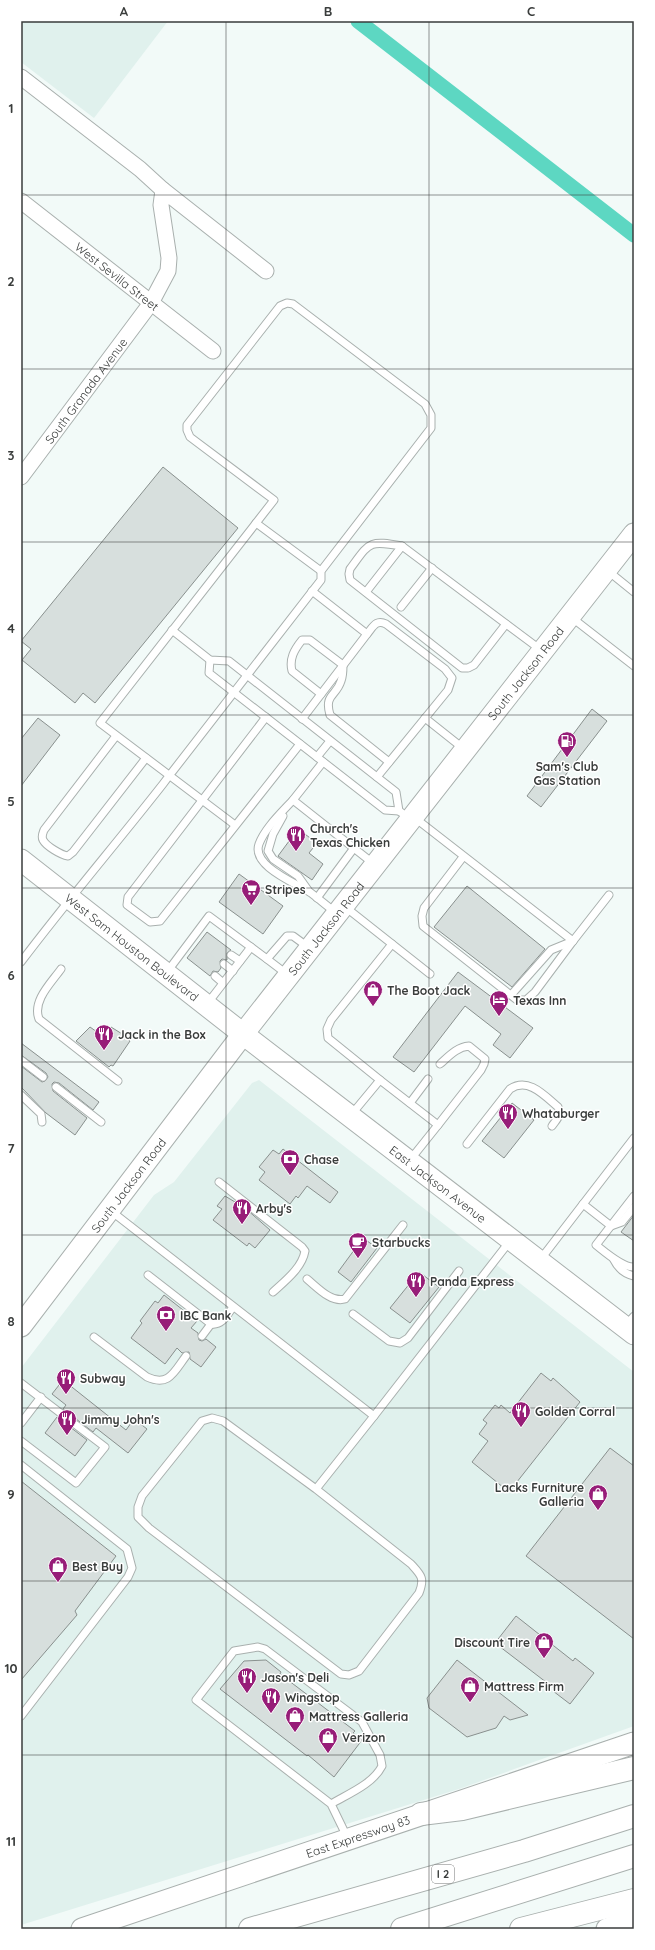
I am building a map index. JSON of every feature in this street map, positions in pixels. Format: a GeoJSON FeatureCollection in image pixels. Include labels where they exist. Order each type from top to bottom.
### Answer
{"type":"FeatureCollection","features":[{"type":"Feature","properties":{"kind":"highway"},"geometry":{"type":"LineString","coordinates":[[421,1814],[462,1809],[634,1768]]}},
{"type":"Feature","properties":{"kind":"highway","name":"I 2"},"geometry":{"type":"LineString","coordinates":[[250,1929],[524,1851],[634,1816]]}},
{"type":"Feature","properties":{"kind":"highway"},"geometry":{"type":"LineString","coordinates":[[402,1929],[634,1856]]}},
{"type":"Feature","properties":{"kind":"highway"},"geometry":{"type":"LineString","coordinates":[[521,1929],[634,1900]]}},
{"type":"Feature","properties":{"kind":"highway"},"geometry":{"type":"LineString","coordinates":[[550,1929],[634,1900]]}},
{"type":"Feature","properties":{"kind":"main road","name":"South Jackson Road"},"geometry":{"type":"LineString","coordinates":[[21,1326],[242,1034],[376,865],[407,816],[465,750],[634,534]]}},
{"type":"Feature","properties":{"kind":"main road","name":"West Sam Houston Boulevard"},"geometry":{"type":"LineString","coordinates":[[21,860],[242,1034]]}},
{"type":"Feature","properties":{"kind":"main road","name":"East Jackson Avenue"},"geometry":{"type":"LineString","coordinates":[[242,1034],[539,1261],[631,1326]]}},
{"type":"Feature","properties":{"kind":"main road","name":"East Expressway 83"},"geometry":{"type":"LineString","coordinates":[[82,1929],[634,1743]]}},
{"type":"Feature","properties":{"kind":"main road"},"geometry":{"type":"LineString","coordinates":[[607,1929],[634,1920]]}},
{"type":"Feature","properties":{"kind":"street"},"geometry":{"type":"LineString","coordinates":[[21,77],[140,169],[163,190],[266,271]]}},
{"type":"Feature","properties":{"kind":"street","name":"South Granada Avenue"},"geometry":{"type":"LineString","coordinates":[[21,477],[151,303],[168,271],[169,258],[161,205],[163,190]]}},
{"type":"Feature","properties":{"kind":"street","name":"West Sevilla Street"},"geometry":{"type":"LineString","coordinates":[[21,202],[213,351]]}},
{"type":"Feature","properties":{"kind":"lane"},"geometry":{"type":"LineString","coordinates":[[21,962],[70,898],[85,883],[169,776],[321,580],[321,570],[431,428],[431,415],[425,404],[293,304],[287,303],[280,306],[187,425],[187,430],[190,437],[274,500],[100,723],[116,736],[169,776],[202,800],[235,826]]}},
{"type":"Feature","properties":{"kind":"lane"},"geometry":{"type":"LineString","coordinates":[[256,523],[321,570]]}},
{"type":"Feature","properties":{"kind":"lane"},"geometry":{"type":"LineString","coordinates":[[506,624],[474,665],[468,668],[462,668],[350,580],[350,569],[364,549],[370,544],[378,541],[402,546],[432,568],[506,624],[543,652]]}},
{"type":"Feature","properties":{"kind":"lane"},"geometry":{"type":"LineString","coordinates":[[366,592],[402,546]]}},
{"type":"Feature","properties":{"kind":"lane"},"geometry":{"type":"LineString","coordinates":[[401,607],[432,568]]}},
{"type":"Feature","properties":{"kind":"lane"},"geometry":{"type":"LineString","coordinates":[[606,570],[634,592]]}},
{"type":"Feature","properties":{"kind":"lane"},"geometry":{"type":"LineString","coordinates":[[312,591],[367,634]]}},
{"type":"Feature","properties":{"kind":"lane"},"geometry":{"type":"LineString","coordinates":[[570,617],[634,666]]}},
{"type":"Feature","properties":{"kind":"lane"},"geometry":{"type":"LineString","coordinates":[[302,719],[376,623],[381,622],[386,624],[445,669],[452,678],[448,690],[376,777]]}},
{"type":"Feature","properties":{"kind":"lane"},"geometry":{"type":"LineString","coordinates":[[172,630],[210,660],[229,661],[396,792],[407,816]]}},
{"type":"Feature","properties":{"kind":"lane"},"geometry":{"type":"LineString","coordinates":[[321,694],[292,671],[290,664],[295,649],[302,640],[310,640],[343,665]]}},
{"type":"Feature","properties":{"kind":"lane"},"geometry":{"type":"LineString","coordinates":[[210,660],[209,673],[316,757],[385,810],[407,816],[464,857],[574,941]]}},
{"type":"Feature","properties":{"kind":"lane"},"geometry":{"type":"LineString","coordinates":[[343,665],[341,682],[329,698],[327,705],[330,715],[389,762]]}},
{"type":"Feature","properties":{"kind":"lane"},"geometry":{"type":"LineString","coordinates":[[266,717],[128,898],[127,905],[150,922],[160,922],[300,744]]}},
{"type":"Feature","properties":{"kind":"lane"},"geometry":{"type":"LineString","coordinates":[[425,718],[465,750]]}},
{"type":"Feature","properties":{"kind":"lane"},"geometry":{"type":"LineString","coordinates":[[116,736],[44,830],[42,837],[44,841],[63,855],[68,856],[73,852],[146,758]]}},
{"type":"Feature","properties":{"kind":"lane"},"geometry":{"type":"LineString","coordinates":[[316,757],[330,741]]}},
{"type":"Feature","properties":{"kind":"lane"},"geometry":{"type":"LineString","coordinates":[[323,762],[262,836],[258,846],[258,857],[267,867],[317,898],[340,910],[392,944],[430,974]]}},
{"type":"Feature","properties":{"kind":"lane"},"geometry":{"type":"LineString","coordinates":[[293,800],[376,865]]}},
{"type":"Feature","properties":{"kind":"lane"},"geometry":{"type":"LineString","coordinates":[[293,800],[273,834],[268,851],[273,859],[298,876],[310,893]]}},
{"type":"Feature","properties":{"kind":"lane"},"geometry":{"type":"LineString","coordinates":[[317,898],[354,848]]}},
{"type":"Feature","properties":{"kind":"lane"},"geometry":{"type":"LineString","coordinates":[[464,857],[424,908],[422,916],[423,926],[517,1000],[526,1000],[535,992],[609,895]]}},
{"type":"Feature","properties":{"kind":"lane"},"geometry":{"type":"LineString","coordinates":[[166,974],[186,954],[202,933],[210,916],[288,976]]}},
{"type":"Feature","properties":{"kind":"lane"},"geometry":{"type":"LineString","coordinates":[[267,959],[287,936],[293,936],[310,948]]}},
{"type":"Feature","properties":{"kind":"lane"},"geometry":{"type":"LineString","coordinates":[[511,996],[551,950],[574,941]]}},
{"type":"Feature","properties":{"kind":"lane"},"geometry":{"type":"LineString","coordinates":[[392,944],[331,1020],[327,1029],[328,1038],[438,1125]]}},
{"type":"Feature","properties":{"kind":"lane"},"geometry":{"type":"LineString","coordinates":[[206,1005],[251,947]]}},
{"type":"Feature","properties":{"kind":"lane"},"geometry":{"type":"LineString","coordinates":[[231,955],[240,961]]}},
{"type":"Feature","properties":{"kind":"lane"},"geometry":{"type":"LineString","coordinates":[[224,964],[232,971]]}},
{"type":"Feature","properties":{"kind":"lane"},"geometry":{"type":"LineString","coordinates":[[61,969],[40,1000],[36,1010],[39,1019],[43,1024],[118,1081]]}},
{"type":"Feature","properties":{"kind":"lane"},"geometry":{"type":"LineString","coordinates":[[215,976],[223,983]]}},
{"type":"Feature","properties":{"kind":"lane"},"geometry":{"type":"LineString","coordinates":[[409,1161],[481,1070],[484,1064],[484,1058],[469,1046],[464,1046],[457,1049],[440,1064]]}},
{"type":"Feature","properties":{"kind":"lane"},"geometry":{"type":"LineString","coordinates":[[21,1060],[43,1077]]}},
{"type":"Feature","properties":{"kind":"lane"},"geometry":{"type":"LineString","coordinates":[[410,1103],[428,1078]]}},
{"type":"Feature","properties":{"kind":"lane"},"geometry":{"type":"LineString","coordinates":[[350,1116],[380,1080]]}},
{"type":"Feature","properties":{"kind":"lane"},"geometry":{"type":"LineString","coordinates":[[467,1144],[510,1089],[524,1084],[532,1087],[558,1107],[560,1111],[559,1116],[552,1126]]}},
{"type":"Feature","properties":{"kind":"lane"},"geometry":{"type":"LineString","coordinates":[[56,1087],[101,1122]]}},
{"type":"Feature","properties":{"kind":"lane"},"geometry":{"type":"LineString","coordinates":[[21,1095],[41,1114],[42,1122]]}},
{"type":"Feature","properties":{"kind":"lane"},"geometry":{"type":"LineString","coordinates":[[539,1261],[634,1138]]}},
{"type":"Feature","properties":{"kind":"lane"},"geometry":{"type":"LineString","coordinates":[[219,1182],[305,1251],[302,1260],[290,1276],[273,1292]]}},
{"type":"Feature","properties":{"kind":"lane"},"geometry":{"type":"LineString","coordinates":[[634,1196],[596,1245],[614,1260],[617,1266],[628,1275],[634,1276]]}},
{"type":"Feature","properties":{"kind":"lane"},"geometry":{"type":"LineString","coordinates":[[583,1204],[611,1226]]}},
{"type":"Feature","properties":{"kind":"lane"},"geometry":{"type":"LineString","coordinates":[[611,1226],[622,1222],[634,1207]]}},
{"type":"Feature","properties":{"kind":"lane"},"geometry":{"type":"LineString","coordinates":[[109,1210],[374,1416]]}},
{"type":"Feature","properties":{"kind":"lane"},"geometry":{"type":"LineString","coordinates":[[307,1279],[333,1298],[340,1301],[345,1299],[403,1225]]}},
{"type":"Feature","properties":{"kind":"lane"},"geometry":{"type":"LineString","coordinates":[[316,1489],[511,1239]]}},
{"type":"Feature","properties":{"kind":"lane"},"geometry":{"type":"LineString","coordinates":[[614,1260],[621,1261],[630,1267],[634,1267]]}},
{"type":"Feature","properties":{"kind":"lane"},"geometry":{"type":"LineString","coordinates":[[353,1314],[389,1341],[400,1343],[408,1338],[459,1271]]}},
{"type":"Feature","properties":{"kind":"lane"},"geometry":{"type":"LineString","coordinates":[[148,1275],[211,1324],[216,1325],[221,1322],[233,1307]]}},
{"type":"Feature","properties":{"kind":"lane"},"geometry":{"type":"LineString","coordinates":[[202,1336],[211,1324]]}},
{"type":"Feature","properties":{"kind":"lane"},"geometry":{"type":"LineString","coordinates":[[94,1337],[154,1380],[166,1380],[171,1377],[186,1356]]}},
{"type":"Feature","properties":{"kind":"lane"},"geometry":{"type":"LineString","coordinates":[[21,1383],[105,1447],[76,1483],[21,1440]]}},
{"type":"Feature","properties":{"kind":"lane"},"geometry":{"type":"LineString","coordinates":[[21,1423],[41,1397]]}},
{"type":"Feature","properties":{"kind":"lane"},"geometry":{"type":"LineString","coordinates":[[212,1418],[223,1421],[235,1428],[316,1489],[411,1564],[421,1575],[423,1584],[419,1593],[359,1671],[349,1675],[341,1674],[155,1532],[138,1517],[138,1507],[142,1496],[202,1421],[212,1418]]}},
{"type":"Feature","properties":{"kind":"lane"},"geometry":{"type":"LineString","coordinates":[[21,1465],[127,1549],[132,1568],[128,1577],[21,1716]]}},
{"type":"Feature","properties":{"kind":"lane"},"geometry":{"type":"LineString","coordinates":[[331,1804],[367,1782],[379,1773],[382,1766],[380,1755],[362,1722],[265,1649],[258,1648],[234,1651],[196,1700],[331,1804],[348,1839]]}},
{"type":"Feature","properties":{"kind":"shaded area"},"geometry":{"type":"Polygon","coordinates":[[[21,21],[168,21],[94,118],[21,62],[21,21]]]}},
{"type":"Feature","properties":{"kind":"shaded area"},"geometry":{"type":"Polygon","coordinates":[[[259,1080],[634,1372],[634,1726],[459,1789],[21,1925],[21,1368],[154,1195],[174,1182],[252,1083],[259,1080]]]}},
{"type":"Feature","properties":{"kind":"building"},"geometry":{"type":"Polygon","coordinates":[[[163,467],[238,528],[95,703],[83,693],[75,703],[22,660],[31,649],[21,641],[163,467]]]}},
{"type":"Feature","properties":{"kind":"building","name":"Sam's Club Gas Station"},"geometry":{"type":"Polygon","coordinates":[[[592,709],[607,721],[541,807],[527,796],[592,709]]]}},
{"type":"Feature","properties":{"kind":"building"},"geometry":{"type":"Polygon","coordinates":[[[38,718],[60,735],[21,786],[21,739],[38,718]]]}},
{"type":"Feature","properties":{"kind":"building"},"geometry":{"type":"Polygon","coordinates":[[[298,829],[317,843],[309,853],[323,864],[312,880],[278,856],[298,829]]]}},
{"type":"Feature","properties":{"kind":"building"},"geometry":{"type":"Polygon","coordinates":[[[239,874],[283,906],[263,934],[219,902],[239,874]]]}},
{"type":"Feature","properties":{"kind":"building"},"geometry":{"type":"Polygon","coordinates":[[[467,886],[545,949],[512,987],[434,927],[467,886]]]}},
{"type":"Feature","properties":{"kind":"building"},"geometry":{"type":"Polygon","coordinates":[[[207,932],[231,950],[227,953],[227,960],[222,959],[220,961],[221,968],[218,972],[213,971],[210,976],[187,958],[207,932]]]}},
{"type":"Feature","properties":{"kind":"building","name":"Texas Inn"},"geometry":{"type":"Polygon","coordinates":[[[458,972],[533,1028],[510,1058],[493,1045],[501,1034],[465,1006],[414,1072],[393,1057],[458,972]]]}},
{"type":"Feature","properties":{"kind":"building","name":"Jack in the Box"},"geometry":{"type":"Polygon","coordinates":[[[90,1027],[104,1037],[111,1027],[127,1037],[126,1038],[130,1041],[113,1066],[111,1065],[109,1067],[76,1041],[90,1027]]]}},
{"type":"Feature","properties":{"kind":"building"},"geometry":{"type":"Polygon","coordinates":[[[21,1043],[99,1102],[93,1110],[59,1083],[54,1082],[52,1084],[53,1091],[87,1118],[75,1135],[46,1113],[21,1087],[21,1066],[42,1082],[48,1077],[46,1073],[21,1055],[21,1043]]]}},
{"type":"Feature","properties":{"kind":"building","name":"Whataburger"},"geometry":{"type":"Polygon","coordinates":[[[512,1103],[534,1120],[504,1158],[482,1141],[512,1103]]]}},
{"type":"Feature","properties":{"kind":"building","name":"Chase"},"geometry":{"type":"Polygon","coordinates":[[[283,1149],[338,1192],[330,1203],[307,1186],[298,1198],[296,1196],[290,1204],[259,1180],[265,1172],[259,1167],[273,1150],[279,1154],[283,1149]]]}},
{"type":"Feature","properties":{"kind":"building","name":"Arby's"},"geometry":{"type":"Polygon","coordinates":[[[225,1196],[245,1208],[270,1230],[255,1248],[249,1243],[247,1246],[213,1220],[222,1209],[217,1206],[225,1196]]]}},
{"type":"Feature","properties":{"kind":"building"},"geometry":{"type":"Polygon","coordinates":[[[634,1215],[634,1241],[621,1232],[634,1215]]]}},
{"type":"Feature","properties":{"kind":"building","name":"Starbucks"},"geometry":{"type":"Polygon","coordinates":[[[363,1238],[377,1248],[351,1282],[338,1272],[363,1238]]]}},
{"type":"Feature","properties":{"kind":"building","name":"Panda Express"},"geometry":{"type":"Polygon","coordinates":[[[419,1272],[439,1287],[410,1323],[390,1308],[419,1272]]]}},
{"type":"Feature","properties":{"kind":"building","name":"IBC Bank"},"geometry":{"type":"Polygon","coordinates":[[[164,1295],[197,1321],[191,1328],[198,1333],[199,1340],[202,1341],[206,1339],[216,1347],[201,1367],[190,1359],[189,1352],[182,1353],[177,1348],[165,1364],[131,1338],[142,1323],[140,1321],[155,1301],[158,1303],[164,1295]]]}},
{"type":"Feature","properties":{"kind":"building","name":"Golden Corral"},"geometry":{"type":"Polygon","coordinates":[[[541,1373],[551,1381],[553,1378],[580,1402],[509,1492],[472,1462],[488,1441],[479,1434],[487,1423],[483,1420],[495,1405],[499,1408],[501,1405],[510,1413],[541,1373]]]}},
{"type":"Feature","properties":{"kind":"building"},"geometry":{"type":"Polygon","coordinates":[[[63,1380],[126,1430],[134,1419],[147,1429],[128,1453],[96,1428],[93,1432],[63,1409],[66,1405],[52,1394],[63,1380]]]}},
{"type":"Feature","properties":{"kind":"building","name":"Jimmy John's"},"geometry":{"type":"Polygon","coordinates":[[[57,1417],[87,1440],[75,1456],[45,1433],[57,1417]]]}},
{"type":"Feature","properties":{"kind":"building","name":"Lacks Furniture Galleria"},"geometry":{"type":"Polygon","coordinates":[[[610,1448],[634,1466],[634,1639],[526,1556],[610,1448]]]}},
{"type":"Feature","properties":{"kind":"building","name":"Best Buy"},"geometry":{"type":"Polygon","coordinates":[[[21,1481],[116,1556],[75,1611],[77,1615],[21,1680],[21,1481]]]}},
{"type":"Feature","properties":{"kind":"building","name":"Discount Tire"},"geometry":{"type":"Polygon","coordinates":[[[516,1616],[573,1661],[575,1658],[594,1673],[570,1704],[553,1691],[555,1689],[495,1643],[516,1616]]]}},
{"type":"Feature","properties":{"kind":"building"},"geometry":{"type":"Polygon","coordinates":[[[266,1660],[281,1672],[280,1674],[355,1731],[353,1733],[362,1740],[334,1777],[308,1755],[307,1756],[220,1689],[244,1661],[266,1660]]]}},
{"type":"Feature","properties":{"kind":"building","name":"Mattress Firm"},"geometry":{"type":"Polygon","coordinates":[[[457,1660],[528,1715],[510,1720],[504,1716],[496,1728],[467,1737],[429,1708],[427,1698],[457,1660]]]}},
{"type":"Feature","properties":{"kind":"waterway"},"geometry":{"type":"LineString","coordinates":[[358,21],[634,235]]}},
{"type":"Feature","properties":{"kind":"place","name":"Sam's Club Gas Station"},"geometry":{"type":"Point","coordinates":[567,758]}},
{"type":"Feature","properties":{"kind":"place","name":"Church's Texas Chicken"},"geometry":{"type":"Point","coordinates":[296,852]}},
{"type":"Feature","properties":{"kind":"place","name":"Stripes"},"geometry":{"type":"Point","coordinates":[251,906]}},
{"type":"Feature","properties":{"kind":"place","name":"The Boot Jack"},"geometry":{"type":"Point","coordinates":[373,1007]}},
{"type":"Feature","properties":{"kind":"place","name":"Texas Inn"},"geometry":{"type":"Point","coordinates":[499,1017]}},
{"type":"Feature","properties":{"kind":"place","name":"Jack in the Box"},"geometry":{"type":"Point","coordinates":[104,1051]}},
{"type":"Feature","properties":{"kind":"place","name":"Whataburger"},"geometry":{"type":"Point","coordinates":[508,1130]}},
{"type":"Feature","properties":{"kind":"place","name":"Chase"},"geometry":{"type":"Point","coordinates":[290,1176]}},
{"type":"Feature","properties":{"kind":"place","name":"Arby's"},"geometry":{"type":"Point","coordinates":[242,1225]}},
{"type":"Feature","properties":{"kind":"place","name":"Starbucks"},"geometry":{"type":"Point","coordinates":[358,1259]}},
{"type":"Feature","properties":{"kind":"place","name":"Panda Express"},"geometry":{"type":"Point","coordinates":[416,1298]}},
{"type":"Feature","properties":{"kind":"place","name":"IBC Bank"},"geometry":{"type":"Point","coordinates":[166,1332]}},
{"type":"Feature","properties":{"kind":"place","name":"Subway"},"geometry":{"type":"Point","coordinates":[66,1395]}},
{"type":"Feature","properties":{"kind":"place","name":"Golden Corral"},"geometry":{"type":"Point","coordinates":[521,1428]}},
{"type":"Feature","properties":{"kind":"place","name":"Jimmy John's"},"geometry":{"type":"Point","coordinates":[67,1436]}},
{"type":"Feature","properties":{"kind":"place","name":"Lacks Furniture Galleria"},"geometry":{"type":"Point","coordinates":[598,1511]}},
{"type":"Feature","properties":{"kind":"place","name":"Best Buy"},"geometry":{"type":"Point","coordinates":[58,1583]}},
{"type":"Feature","properties":{"kind":"place","name":"Discount Tire"},"geometry":{"type":"Point","coordinates":[544,1659]}},
{"type":"Feature","properties":{"kind":"place","name":"Jason's Deli"},"geometry":{"type":"Point","coordinates":[247,1694]}},
{"type":"Feature","properties":{"kind":"place","name":"Mattress Firm"},"geometry":{"type":"Point","coordinates":[470,1703]}},
{"type":"Feature","properties":{"kind":"place","name":"Wingstop"},"geometry":{"type":"Point","coordinates":[271,1714]}},
{"type":"Feature","properties":{"kind":"place","name":"Mattress Galleria"},"geometry":{"type":"Point","coordinates":[295,1733]}},
{"type":"Feature","properties":{"kind":"place","name":"Verizon"},"geometry":{"type":"Point","coordinates":[328,1754]}}]}
